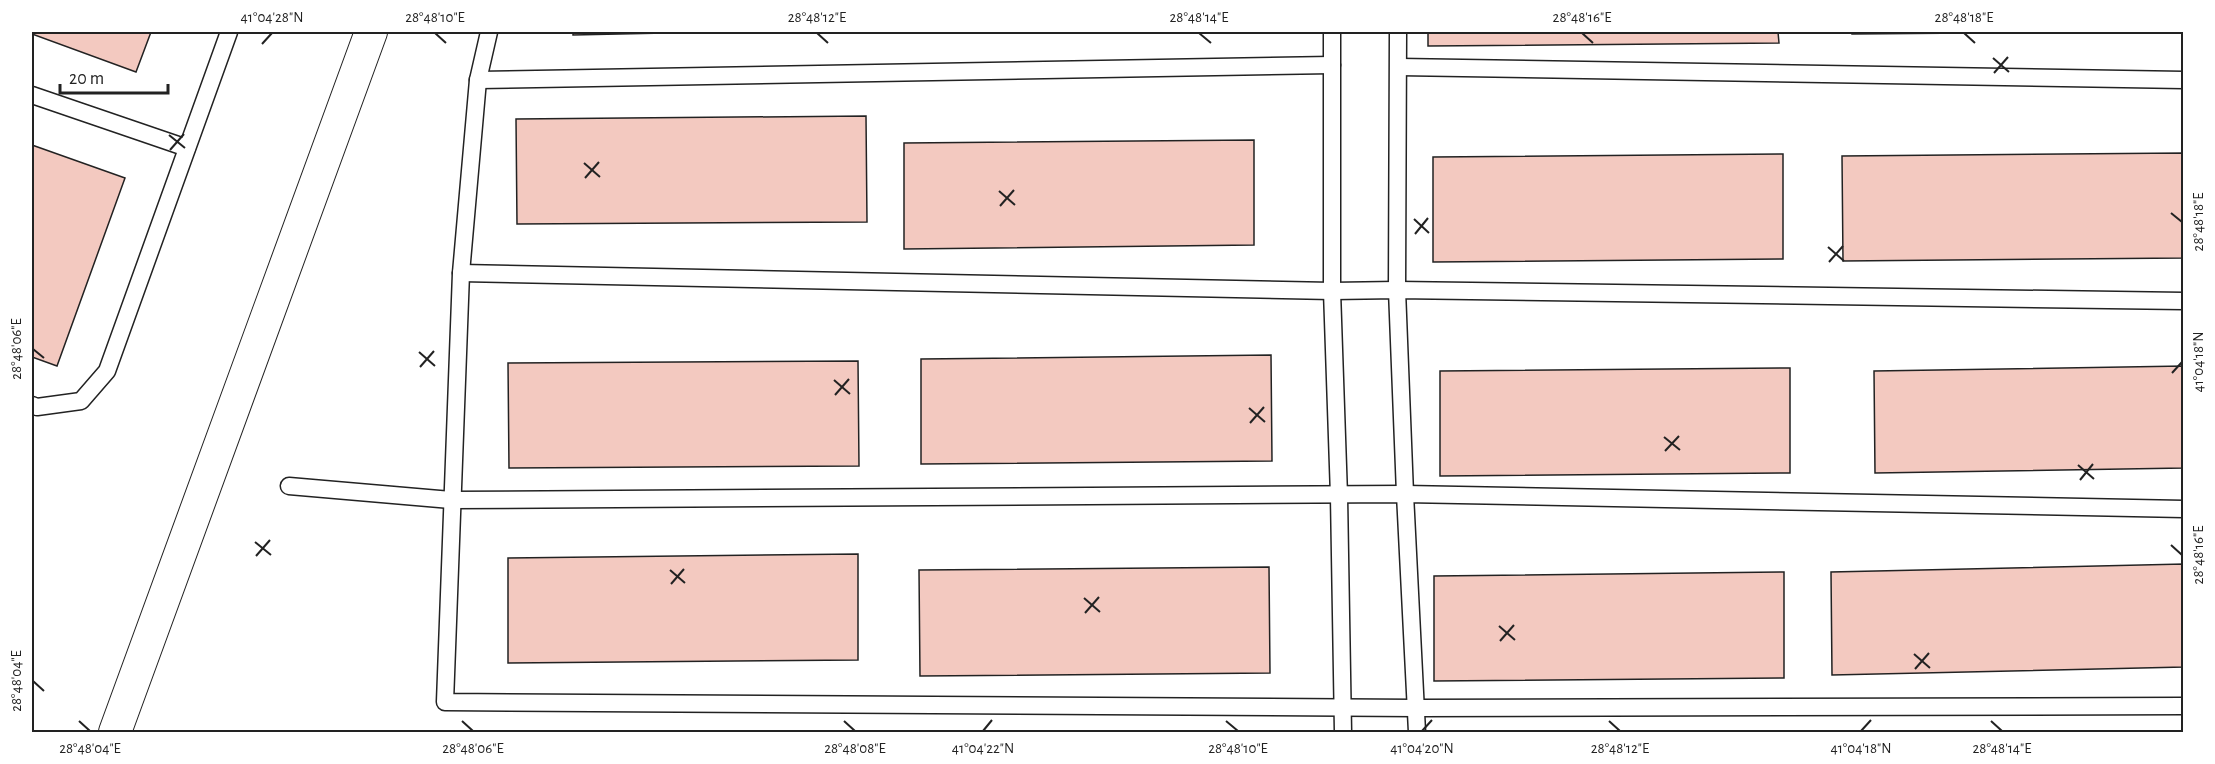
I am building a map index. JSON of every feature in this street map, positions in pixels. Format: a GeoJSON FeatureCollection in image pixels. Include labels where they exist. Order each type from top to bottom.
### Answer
{"type":"FeatureCollection","features":[{"type":"Feature","properties":{"kind":"street"},"geometry":{"type":"LineString","coordinates":[[115,732],[371,32]]}},
{"type":"Feature","properties":{"kind":"lane"},"geometry":{"type":"LineString","coordinates":[[32,405],[37,407],[81,401],[107,371],[229,32]]}},
{"type":"Feature","properties":{"kind":"lane"},"geometry":{"type":"LineString","coordinates":[[489,32],[477,80],[461,273],[445,702],[1416,708],[2184,706]]}},
{"type":"Feature","properties":{"kind":"lane"},"geometry":{"type":"LineString","coordinates":[[1332,32],[1332,291],[1339,496],[1343,732]]}},
{"type":"Feature","properties":{"kind":"lane"},"geometry":{"type":"LineString","coordinates":[[1398,32],[1397,290],[1417,732]]}},
{"type":"Feature","properties":{"kind":"lane"},"geometry":{"type":"LineString","coordinates":[[477,80],[1332,65]]}},
{"type":"Feature","properties":{"kind":"lane"},"geometry":{"type":"LineString","coordinates":[[1399,67],[2184,80]]}},
{"type":"Feature","properties":{"kind":"lane"},"geometry":{"type":"LineString","coordinates":[[32,95],[187,148]]}},
{"type":"Feature","properties":{"kind":"lane"},"geometry":{"type":"LineString","coordinates":[[461,273],[1332,291],[2184,301]]}},
{"type":"Feature","properties":{"kind":"lane"},"geometry":{"type":"LineString","coordinates":[[289,486],[451,500],[1405,494],[2184,509]]}},
{"type":"Feature","properties":{"kind":"building"},"geometry":{"type":"Polygon","coordinates":[[[32,32],[151,32],[136,72],[32,34],[32,32]]]}},
{"type":"Feature","properties":{"kind":"building"},"geometry":{"type":"Polygon","coordinates":[[[573,32],[713,32],[573,35],[573,32]]]}},
{"type":"Feature","properties":{"kind":"building"},"geometry":{"type":"Polygon","coordinates":[[[1428,32],[1778,32],[1779,43],[1428,46],[1428,32]]]}},
{"type":"Feature","properties":{"kind":"building"},"geometry":{"type":"Polygon","coordinates":[[[1852,32],[2097,32],[1852,34],[1852,32]]]}},
{"type":"Feature","properties":{"kind":"building"},"geometry":{"type":"Polygon","coordinates":[[[866,116],[867,222],[517,224],[516,119],[866,116]]]}},
{"type":"Feature","properties":{"kind":"building"},"geometry":{"type":"Polygon","coordinates":[[[1254,140],[1254,245],[904,249],[904,143],[1254,140]]]}},
{"type":"Feature","properties":{"kind":"building"},"geometry":{"type":"Polygon","coordinates":[[[32,145],[125,178],[57,366],[32,357],[32,145]]]}},
{"type":"Feature","properties":{"kind":"building"},"geometry":{"type":"Polygon","coordinates":[[[2184,153],[2184,258],[1843,261],[1842,156],[2184,153]]]}},
{"type":"Feature","properties":{"kind":"building"},"geometry":{"type":"Polygon","coordinates":[[[1783,154],[1783,259],[1433,262],[1433,157],[1783,154]]]}},
{"type":"Feature","properties":{"kind":"building"},"geometry":{"type":"Polygon","coordinates":[[[1271,355],[1272,461],[921,464],[921,359],[1271,355]]]}},
{"type":"Feature","properties":{"kind":"building"},"geometry":{"type":"Polygon","coordinates":[[[858,361],[859,466],[509,468],[508,363],[858,361]]]}},
{"type":"Feature","properties":{"kind":"building"},"geometry":{"type":"Polygon","coordinates":[[[2184,366],[2184,468],[1875,473],[1874,371],[2184,366]]]}},
{"type":"Feature","properties":{"kind":"building"},"geometry":{"type":"Polygon","coordinates":[[[1790,368],[1790,473],[1440,476],[1440,371],[1790,368]]]}},
{"type":"Feature","properties":{"kind":"building"},"geometry":{"type":"Polygon","coordinates":[[[858,554],[858,660],[508,663],[508,558],[858,554]]]}},
{"type":"Feature","properties":{"kind":"building"},"geometry":{"type":"Polygon","coordinates":[[[2184,564],[2184,667],[1832,675],[1831,572],[2184,564]]]}},
{"type":"Feature","properties":{"kind":"building"},"geometry":{"type":"Polygon","coordinates":[[[1269,567],[1270,673],[920,676],[919,570],[1269,567]]]}},
{"type":"Feature","properties":{"kind":"building"},"geometry":{"type":"Polygon","coordinates":[[[1784,572],[1784,678],[1434,681],[1434,576],[1784,572]]]}}]}
